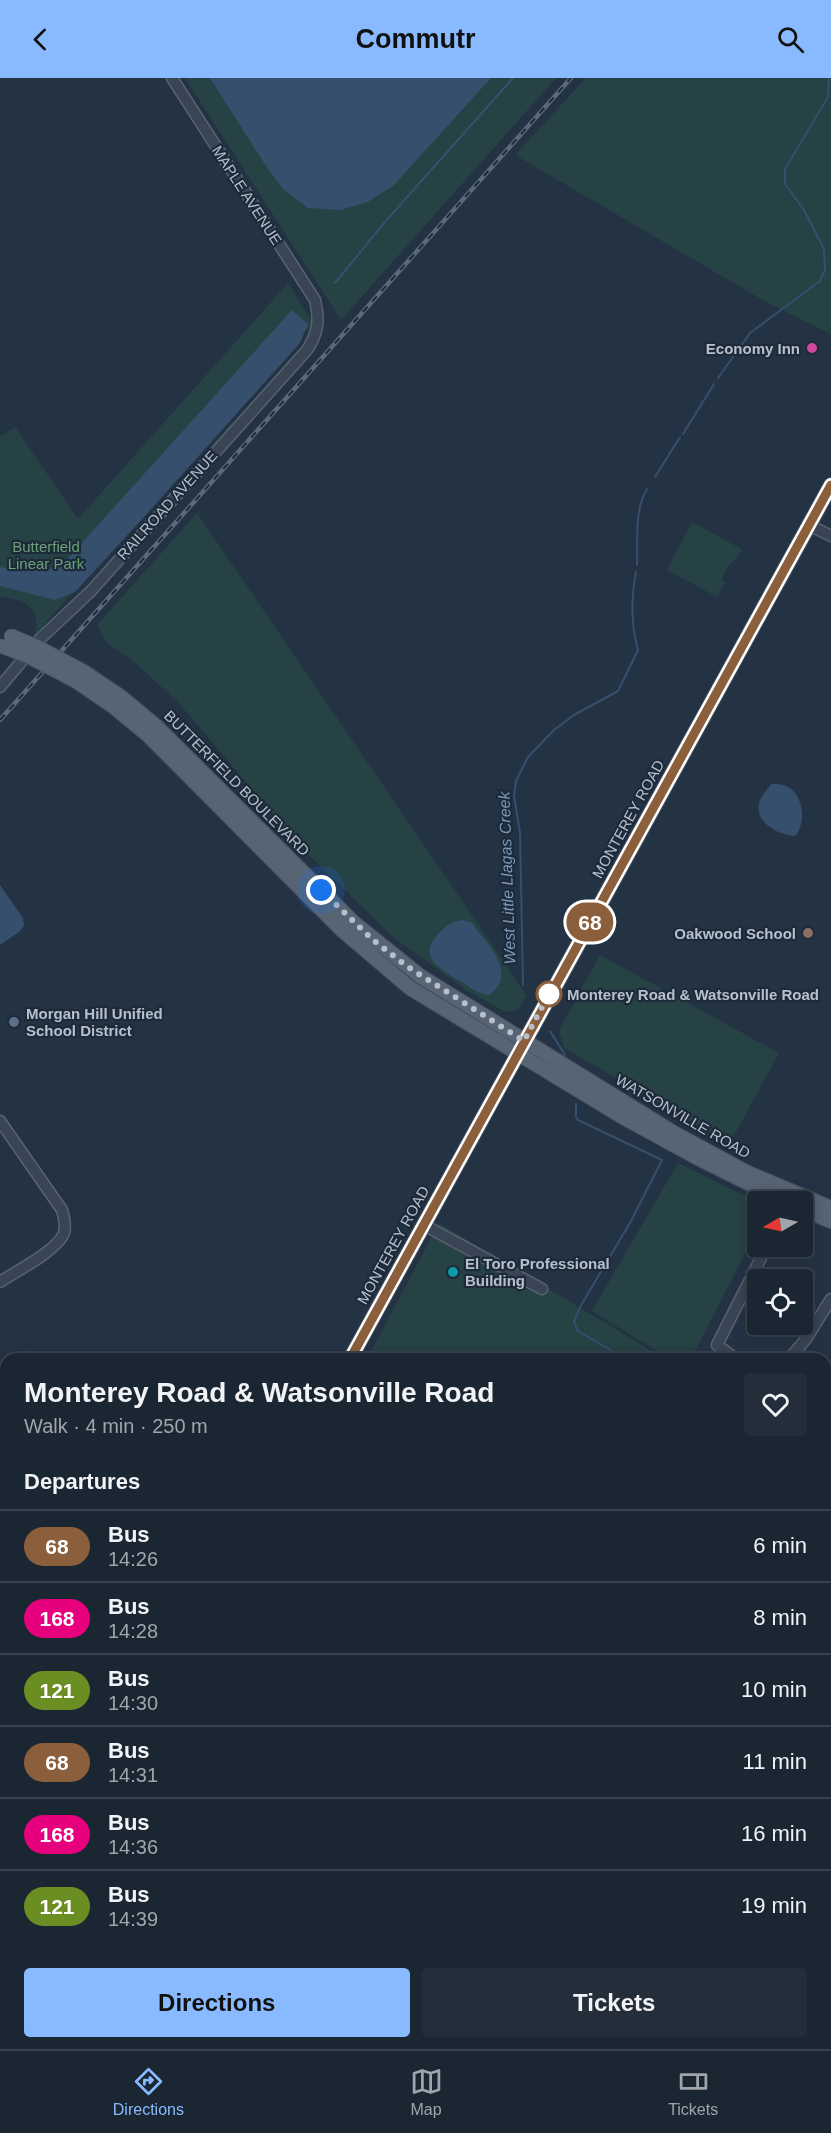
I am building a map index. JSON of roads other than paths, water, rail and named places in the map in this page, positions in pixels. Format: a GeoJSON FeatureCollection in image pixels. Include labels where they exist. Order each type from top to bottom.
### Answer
{"type":"FeatureCollection","features":[{"type":"Feature","properties":{"kind":"main road","name":"MONTEREY ROAD"},"geometry":{"type":"LineString","coordinates":[[353,1353],[831,485]]}},
{"type":"Feature","properties":{"kind":"main road","name":"BUTTERFIELD BOULEVARD"},"geometry":{"type":"LineString","coordinates":[[3,640],[28,656],[80,676],[121,697],[157,727],[373,940],[420,976],[524,1041]]}},
{"type":"Feature","properties":{"kind":"main road","name":"BUTTERFIELD BOULEVARD"},"geometry":{"type":"LineString","coordinates":[[80,676],[148,735],[343,931],[387,971],[424,998],[517,1054]]}},
{"type":"Feature","properties":{"kind":"main road","name":"WATSONVILLE ROAD"},"geometry":{"type":"LineString","coordinates":[[524,1041],[710,1153],[784,1189],[831,1208]]}},
{"type":"Feature","properties":{"kind":"main road","name":"WATSONVILLE ROAD"},"geometry":{"type":"LineString","coordinates":[[517,1054],[685,1152],[764,1191]]}},
{"type":"Feature","properties":{"kind":"main road"},"geometry":{"type":"LineString","coordinates":[[813,1214],[831,1221]]}},
{"type":"Feature","properties":{"kind":"street","name":"MAPLE AVENUE"},"geometry":{"type":"LineString","coordinates":[[172,78],[315,300],[319,314]]}},
{"type":"Feature","properties":{"kind":"street","name":"RAILROAD AVENUE"},"geometry":{"type":"LineString","coordinates":[[0,687],[40,638],[91,591],[307,350],[317,334],[319,314]]}},
{"type":"Feature","properties":{"kind":"street"},"geometry":{"type":"LineString","coordinates":[[809,525],[831,537]]}},
{"type":"Feature","properties":{"kind":"street"},"geometry":{"type":"LineString","coordinates":[[0,1121],[63,1210],[65,1221],[64,1233],[56,1245],[0,1282]]}},
{"type":"Feature","properties":{"kind":"street"},"geometry":{"type":"LineString","coordinates":[[424,1225],[542,1289]]}},
{"type":"Feature","properties":{"kind":"street"},"geometry":{"type":"LineString","coordinates":[[728,1353],[717,1344],[761,1257]]}},
{"type":"Feature","properties":{"kind":"street"},"geometry":{"type":"LineString","coordinates":[[794,1353],[806,1339],[831,1299]]}},
{"type":"Feature","properties":{"kind":"water"},"geometry":{"type":"Polygon","coordinates":[[[210,78],[491,78],[394,185],[368,202],[340,210],[308,208],[283,189],[210,78]]]}},
{"type":"Feature","properties":{"kind":"water"},"geometry":{"type":"Polygon","coordinates":[[[292,310],[308,324],[300,343],[75,592],[55,600],[0,586],[0,567],[31,570],[61,566],[292,310]]]}},
{"type":"Feature","properties":{"kind":"water"},"geometry":{"type":"Polygon","coordinates":[[[771,784],[788,787],[795,792],[801,804],[801,825],[795,836],[774,830],[763,821],[760,815],[760,800],[771,784]]]}},
{"type":"Feature","properties":{"kind":"water"},"geometry":{"type":"Polygon","coordinates":[[[0,885],[23,918],[24,926],[0,945],[0,885]]]}},
{"type":"Feature","properties":{"kind":"water"},"geometry":{"type":"Polygon","coordinates":[[[464,920],[472,923],[492,949],[501,968],[501,977],[497,986],[489,995],[472,988],[441,969],[430,953],[430,947],[443,929],[450,923],[464,920]]]}},
{"type":"Feature","properties":{"kind":"waterway"},"geometry":{"type":"LineString","coordinates":[[335,283],[384,223],[513,78]]}},
{"type":"Feature","properties":{"kind":"waterway","name":"West Little Llagas Creek"},"geometry":{"type":"LineString","coordinates":[[718,378],[750,333],[820,281],[825,270],[824,249],[804,210],[785,184],[785,169],[828,97],[829,78]]}},
{"type":"Feature","properties":{"kind":"waterway","name":"West Little Llagas Creek"},"geometry":{"type":"LineString","coordinates":[[683,434],[714,384]]}},
{"type":"Feature","properties":{"kind":"waterway","name":"West Little Llagas Creek"},"geometry":{"type":"LineString","coordinates":[[655,477],[680,437]]}},
{"type":"Feature","properties":{"kind":"waterway","name":"West Little Llagas Creek"},"geometry":{"type":"LineString","coordinates":[[637,565],[638,516],[647,489]]}},
{"type":"Feature","properties":{"kind":"waterway","name":"West Little Llagas Creek"},"geometry":{"type":"LineString","coordinates":[[523,985],[520,833],[514,796],[516,781],[528,757],[554,730],[574,715],[618,691],[638,650],[632,611],[636,572]]}},
{"type":"Feature","properties":{"kind":"waterway","name":"West Little Llagas Creek"},"geometry":{"type":"LineString","coordinates":[[550,1031],[565,1055]]}},
{"type":"Feature","properties":{"kind":"waterway","name":"West Little Llagas Creek"},"geometry":{"type":"LineString","coordinates":[[576,1104],[578,1120],[662,1160],[631,1221],[580,1307],[574,1322],[578,1331],[616,1353]]}},
{"type":"Feature","properties":{"kind":"waterway","name":"West Little Llagas Creek"},"geometry":{"type":"LineString","coordinates":[[86,2049],[158,2049]]}},
{"type":"Feature","properties":{"kind":"railway"},"geometry":{"type":"LineString","coordinates":[[0,720],[571,78]]}},
{"type":"Feature","properties":{"kind":"place","name":"Economy Inn"},"geometry":{"type":"Point","coordinates":[812,348]}},
{"type":"Feature","properties":{"kind":"place","name":"Oakwood School"},"geometry":{"type":"Point","coordinates":[808,933]}},
{"type":"Feature","properties":{"kind":"place","name":"Monterey Road & Watsonville Road"},"geometry":{"type":"Point","coordinates":[549,994]}},
{"type":"Feature","properties":{"kind":"place","name":"Morgan Hill Unified School District"},"geometry":{"type":"Point","coordinates":[14,1022]}},
{"type":"Feature","properties":{"kind":"place","name":"El Toro Professional Building"},"geometry":{"type":"Point","coordinates":[453,1272]}},
{"type":"Feature","properties":{"kind":"park label","name":"Butterfield Linear Park"},"geometry":{"type":"Point","coordinates":[46,554]}}]}
